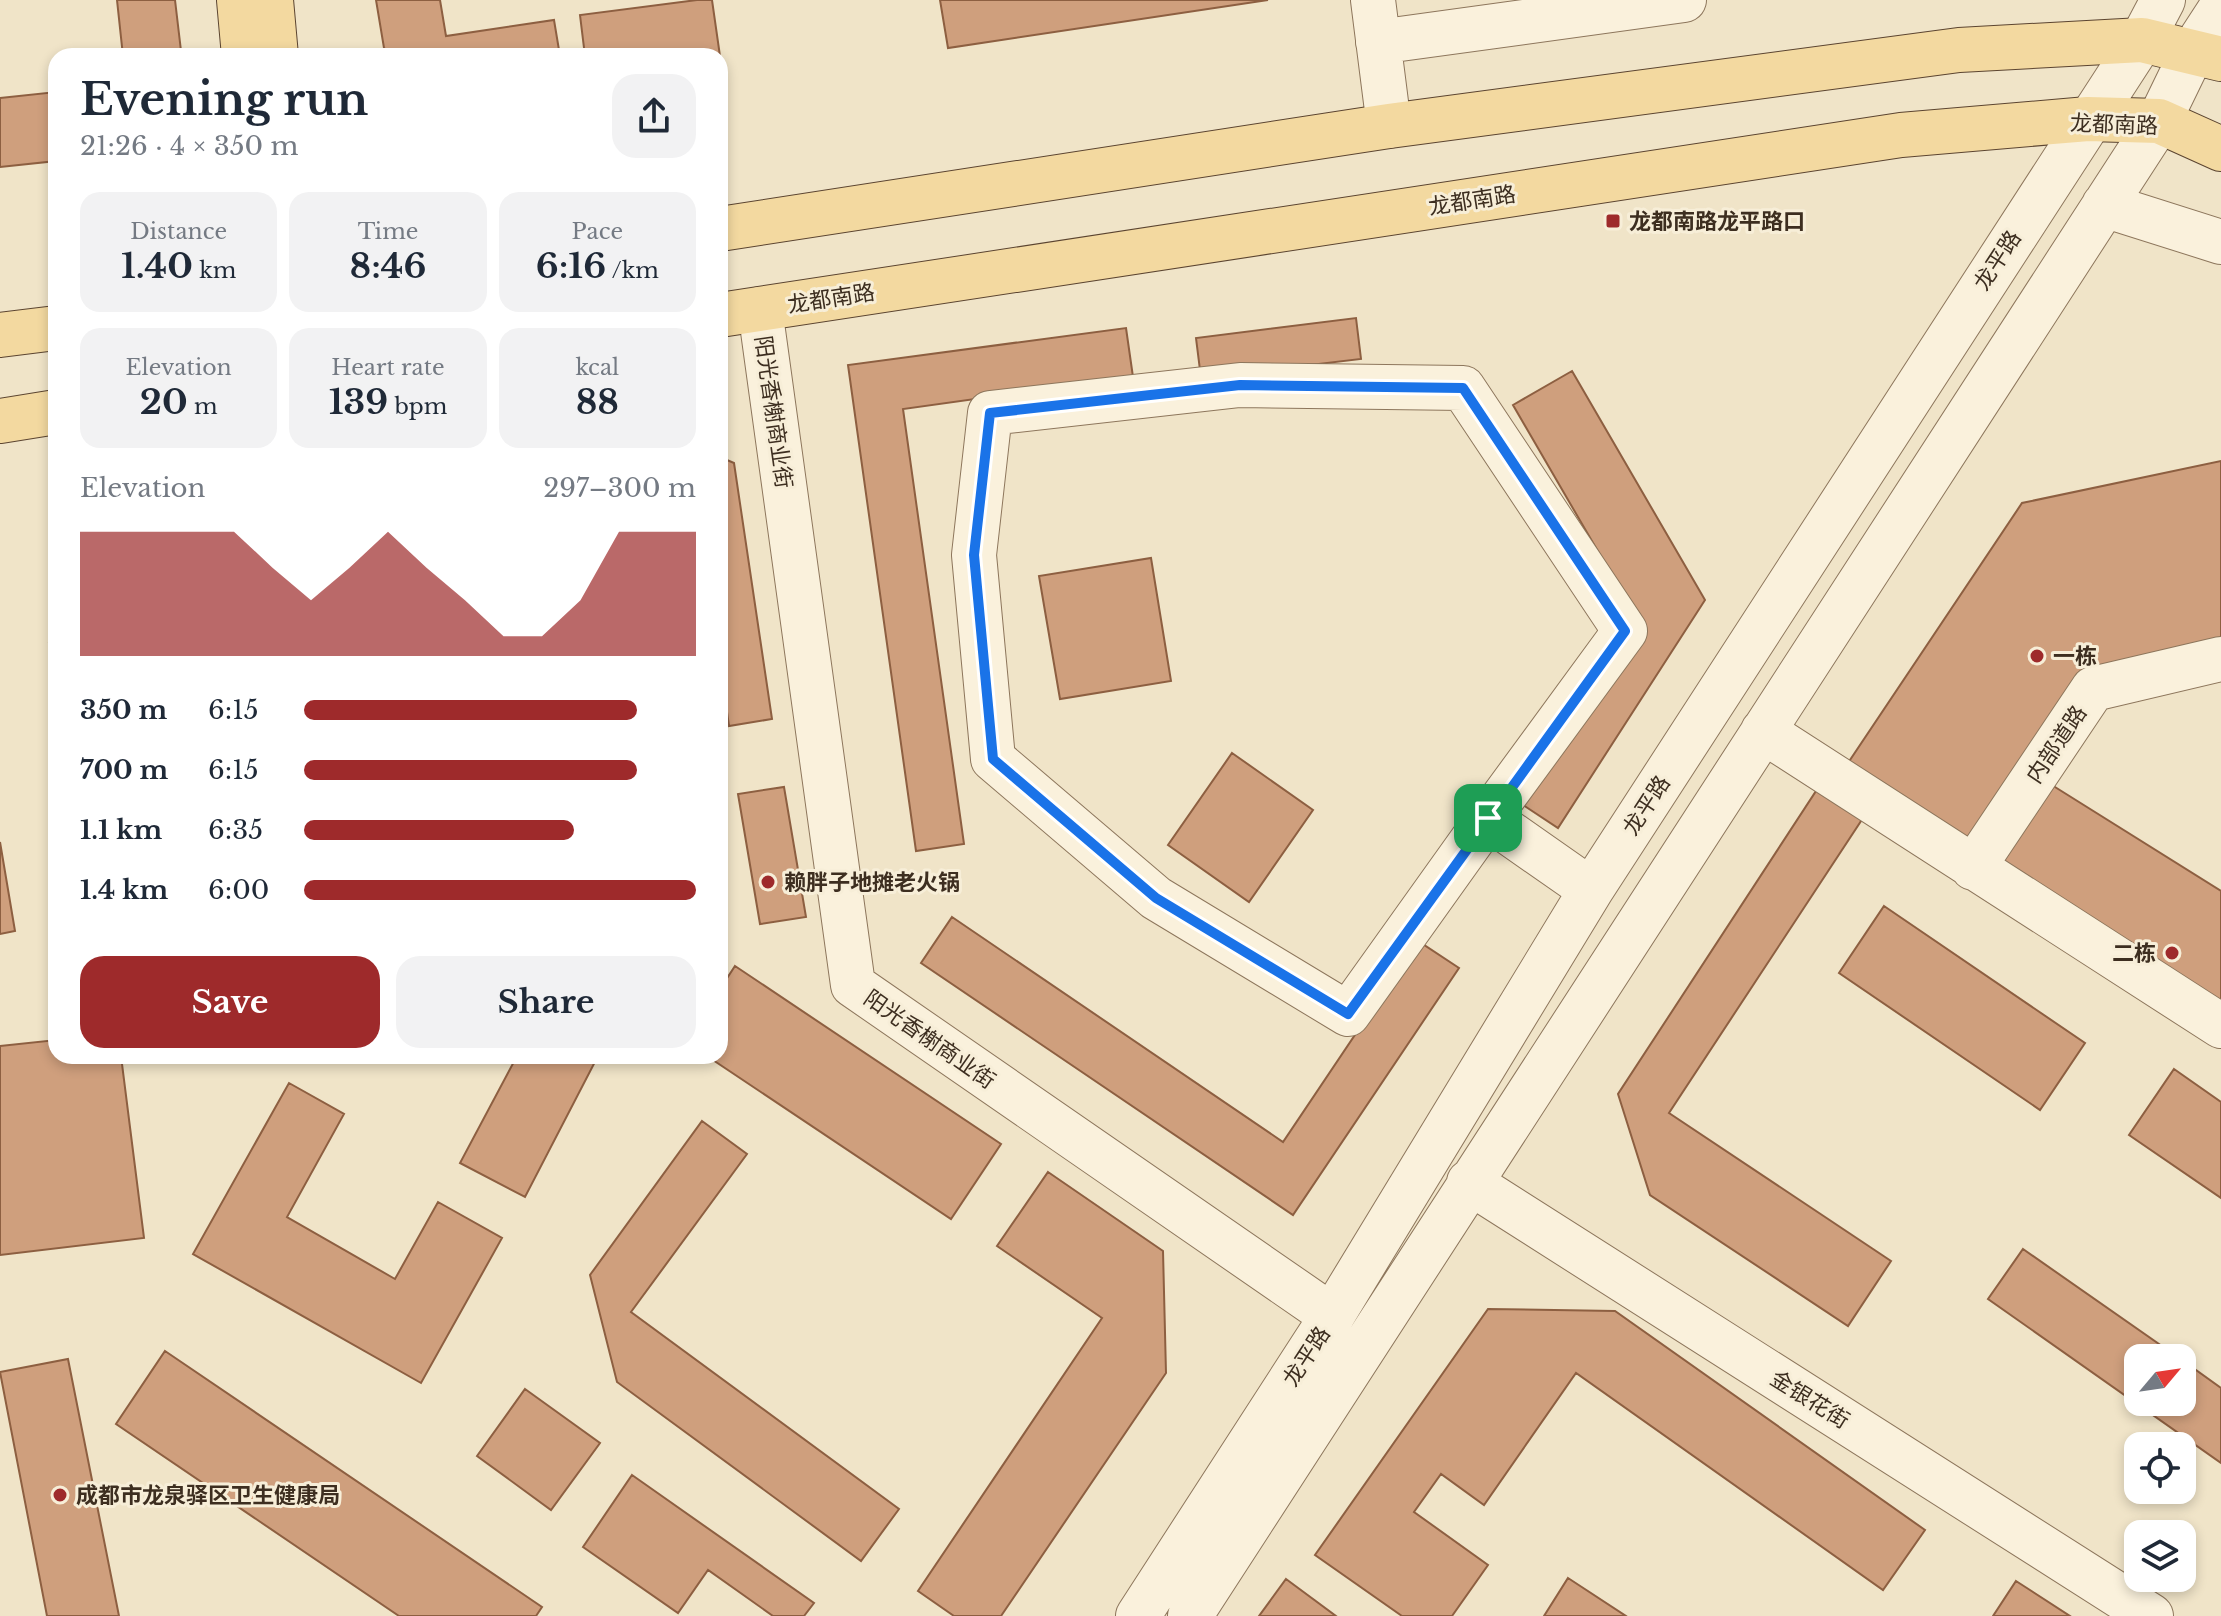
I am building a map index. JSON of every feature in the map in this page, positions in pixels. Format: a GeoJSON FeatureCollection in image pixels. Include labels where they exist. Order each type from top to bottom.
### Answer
{"type":"FeatureCollection","features":[{"type":"Feature","properties":{"kind":"main road"},"geometry":{"type":"LineString","coordinates":[[239,0],[243,48]]}},
{"type":"Feature","properties":{"kind":"main road"},"geometry":{"type":"LineString","coordinates":[[271,0],[275,48]]}},
{"type":"Feature","properties":{"kind":"main road"},"geometry":{"type":"LineString","coordinates":[[728,228],[1389,126],[1959,50],[2142,40],[2207,55]]}},
{"type":"Feature","properties":{"kind":"main road","name":"龙都南路"},"geometry":{"type":"LineString","coordinates":[[740,312],[1901,135],[2088,119],[2159,121],[2221,149]]}},
{"type":"Feature","properties":{"kind":"main road"},"geometry":{"type":"LineString","coordinates":[[0,335],[48,329]]}},
{"type":"Feature","properties":{"kind":"main road"},"geometry":{"type":"LineString","coordinates":[[0,421],[48,413]]}},
{"type":"Feature","properties":{"kind":"street"},"geometry":{"type":"LineString","coordinates":[[1389,126],[1376,21],[1684,0]]}},
{"type":"Feature","properties":{"kind":"street","name":"龙平路"},"geometry":{"type":"LineString","coordinates":[[1138,1616],[1332,1316],[1591,890],[2142,40],[2163,0]]}},
{"type":"Feature","properties":{"kind":"street","name":"龙平路"},"geometry":{"type":"LineString","coordinates":[[1190,1616],[2104,205],[2207,55],[2221,8]]}},
{"type":"Feature","properties":{"kind":"street"},"geometry":{"type":"LineString","coordinates":[[2104,205],[2221,242]]}},
{"type":"Feature","properties":{"kind":"street","name":"阳光香榭商业街"},"geometry":{"type":"LineString","coordinates":[[740,312],[853,985],[1332,1316]]}},
{"type":"Feature","properties":{"kind":"street"},"geometry":{"type":"LineString","coordinates":[[1240,385],[1463,388],[1625,631],[1488,818],[1348,1014],[1156,898],[993,759],[974,555],[990,413],[1240,385]]}},
{"type":"Feature","properties":{"kind":"street","name":"内部道路"},"geometry":{"type":"LineString","coordinates":[[1973,868],[2093,689],[2221,659]]}},
{"type":"Feature","properties":{"kind":"street"},"geometry":{"type":"LineString","coordinates":[[1763,731],[2221,1026]]}},
{"type":"Feature","properties":{"kind":"street"},"geometry":{"type":"LineString","coordinates":[[1488,818],[1591,890]]}},
{"type":"Feature","properties":{"kind":"street","name":"金银花街"},"geometry":{"type":"LineString","coordinates":[[1469,1182],[2151,1616]]}},
{"type":"Feature","properties":{"kind":"building"},"geometry":{"type":"Polygon","coordinates":[[[117,0],[175,0],[181,48],[122,48],[117,0]]]}},
{"type":"Feature","properties":{"kind":"building"},"geometry":{"type":"Polygon","coordinates":[[[376,0],[440,0],[446,36],[554,20],[559,48],[384,48],[376,0]]]}},
{"type":"Feature","properties":{"kind":"building"},"geometry":{"type":"Polygon","coordinates":[[[712,0],[719,48],[584,48],[580,15],[712,0]]]}},
{"type":"Feature","properties":{"kind":"building"},"geometry":{"type":"Polygon","coordinates":[[[940,0],[1268,0],[948,48],[940,0]]]}},
{"type":"Feature","properties":{"kind":"building"},"geometry":{"type":"Polygon","coordinates":[[[48,93],[48,162],[0,167],[0,98],[48,93]]]}},
{"type":"Feature","properties":{"kind":"building"},"geometry":{"type":"Polygon","coordinates":[[[1356,318],[1361,359],[1201,378],[1196,338],[1356,318]]]}},
{"type":"Feature","properties":{"kind":"building"},"geometry":{"type":"Polygon","coordinates":[[[1126,328],[1133,377],[903,409],[964,844],[916,851],[848,365],[1126,328]]]}},
{"type":"Feature","properties":{"kind":"building"},"geometry":{"type":"Polygon","coordinates":[[[1572,371],[1705,600],[1558,828],[1517,801],[1636,617],[1513,405],[1572,371]]]}},
{"type":"Feature","properties":{"kind":"building"},"geometry":{"type":"Polygon","coordinates":[[[728,460],[734,463],[772,719],[729,726],[728,460]]]}},
{"type":"Feature","properties":{"kind":"building","name":"一栋"},"geometry":{"type":"Polygon","coordinates":[[[2221,461],[2221,640],[2090,672],[1972,847],[1848,763],[2022,503],[2221,461]]]}},
{"type":"Feature","properties":{"kind":"building"},"geometry":{"type":"Polygon","coordinates":[[[1151,558],[1171,681],[1060,699],[1039,576],[1151,558]]]}},
{"type":"Feature","properties":{"kind":"building"},"geometry":{"type":"Polygon","coordinates":[[[1232,753],[1313,810],[1249,902],[1168,845],[1232,753]]]}},
{"type":"Feature","properties":{"kind":"building","name":"二栋"},"geometry":{"type":"Polygon","coordinates":[[[2039,777],[2221,891],[2221,1014],[1984,866],[2039,777]]]}},
{"type":"Feature","properties":{"kind":"building"},"geometry":{"type":"Polygon","coordinates":[[[784,787],[806,917],[760,924],[738,794],[784,787]]]}},
{"type":"Feature","properties":{"kind":"building"},"geometry":{"type":"Polygon","coordinates":[[[1818,788],[1863,818],[1669,1113],[1891,1261],[1848,1326],[1650,1195],[1618,1094],[1818,788]]]}},
{"type":"Feature","properties":{"kind":"building"},"geometry":{"type":"Polygon","coordinates":[[[0,842],[15,931],[0,934],[0,842]]]}},
{"type":"Feature","properties":{"kind":"building"},"geometry":{"type":"Polygon","coordinates":[[[1884,906],[2085,1043],[2040,1110],[1839,973],[1884,906]]]}},
{"type":"Feature","properties":{"kind":"building"},"geometry":{"type":"Polygon","coordinates":[[[952,917],[1283,1142],[1418,941],[1459,968],[1293,1215],[921,963],[952,917]]]}},
{"type":"Feature","properties":{"kind":"building"},"geometry":{"type":"Polygon","coordinates":[[[735,966],[1001,1144],[951,1219],[719,1064],[728,1064],[728,977],[735,966]]]}},
{"type":"Feature","properties":{"kind":"building"},"geometry":{"type":"Polygon","coordinates":[[[48,1041],[48,1064],[122,1064],[144,1238],[0,1255],[0,1046],[48,1041]]]}},
{"type":"Feature","properties":{"kind":"building"},"geometry":{"type":"Polygon","coordinates":[[[513,1064],[594,1064],[525,1197],[460,1163],[513,1064]]]}},
{"type":"Feature","properties":{"kind":"building"},"geometry":{"type":"Polygon","coordinates":[[[2174,1069],[2221,1102],[2221,1198],[2129,1135],[2174,1069]]]}},
{"type":"Feature","properties":{"kind":"building"},"geometry":{"type":"Polygon","coordinates":[[[289,1083],[344,1114],[287,1217],[395,1279],[438,1202],[502,1238],[421,1383],[193,1254],[289,1083]]]}},
{"type":"Feature","properties":{"kind":"building"},"geometry":{"type":"Polygon","coordinates":[[[702,1121],[747,1154],[631,1312],[899,1509],[861,1561],[617,1382],[590,1275],[702,1121]]]}},
{"type":"Feature","properties":{"kind":"building"},"geometry":{"type":"Polygon","coordinates":[[[1048,1172],[1163,1251],[1166,1373],[1001,1616],[954,1616],[918,1591],[1102,1318],[997,1246],[1048,1172]]]}},
{"type":"Feature","properties":{"kind":"building"},"geometry":{"type":"Polygon","coordinates":[[[2023,1249],[2159,1344],[2124,1344],[2124,1395],[1988,1299],[2023,1249]]]}},
{"type":"Feature","properties":{"kind":"building"},"geometry":{"type":"Polygon","coordinates":[[[1488,1309],[1615,1311],[1925,1530],[1883,1590],[1576,1373],[1484,1505],[1441,1474],[1414,1512],[1488,1565],[1452,1616],[1402,1616],[1315,1555],[1488,1309]]]}},
{"type":"Feature","properties":{"kind":"building"},"geometry":{"type":"Polygon","coordinates":[[[165,1351],[542,1607],[536,1616],[399,1616],[116,1424],[165,1351]]]}},
{"type":"Feature","properties":{"kind":"building","name":"成都市龙泉驿区卫生健康局"},"geometry":{"type":"Polygon","coordinates":[[[68,1359],[119,1616],[47,1616],[0,1372],[68,1359]]]}},
{"type":"Feature","properties":{"kind":"building"},"geometry":{"type":"Polygon","coordinates":[[[2196,1370],[2221,1388],[2221,1463],[2196,1445],[2196,1432],[2177,1432],[2154,1416],[2196,1416],[2196,1370]]]}},
{"type":"Feature","properties":{"kind":"building"},"geometry":{"type":"Polygon","coordinates":[[[525,1389],[600,1443],[551,1510],[477,1456],[525,1389]]]}},
{"type":"Feature","properties":{"kind":"building"},"geometry":{"type":"Polygon","coordinates":[[[632,1475],[814,1603],[804,1616],[773,1616],[708,1570],[678,1613],[583,1547],[632,1475]]]}},
{"type":"Feature","properties":{"kind":"building"},"geometry":{"type":"Polygon","coordinates":[[[1568,1578],[1626,1616],[1544,1616],[1568,1578]]]}},
{"type":"Feature","properties":{"kind":"building"},"geometry":{"type":"Polygon","coordinates":[[[1286,1579],[1336,1616],[1259,1616],[1286,1579]]]}},
{"type":"Feature","properties":{"kind":"building"},"geometry":{"type":"Polygon","coordinates":[[[2016,1581],[2070,1616],[1993,1616],[2016,1581]]]}},
{"type":"Feature","properties":{"kind":"place","name":"龙都南路龙平路口"},"geometry":{"type":"Point","coordinates":[1613,221]}},
{"type":"Feature","properties":{"kind":"place","name":"一栋"},"geometry":{"type":"Point","coordinates":[2037,656]}},
{"type":"Feature","properties":{"kind":"place","name":"赖胖子地摊老火锅"},"geometry":{"type":"Point","coordinates":[768,882]}},
{"type":"Feature","properties":{"kind":"place","name":"二栋"},"geometry":{"type":"Point","coordinates":[2172,953]}},
{"type":"Feature","properties":{"kind":"place","name":"成都市龙泉驿区卫生健康局"},"geometry":{"type":"Point","coordinates":[60,1495]}},
{"type":"Feature","properties":{"kind":"route"},"geometry":{"type":"LineString","coordinates":[[1240,385],[1463,388],[1625,631],[1488,818],[1348,1014],[1156,898],[993,759],[974,555],[990,413],[1240,385]]}}]}
